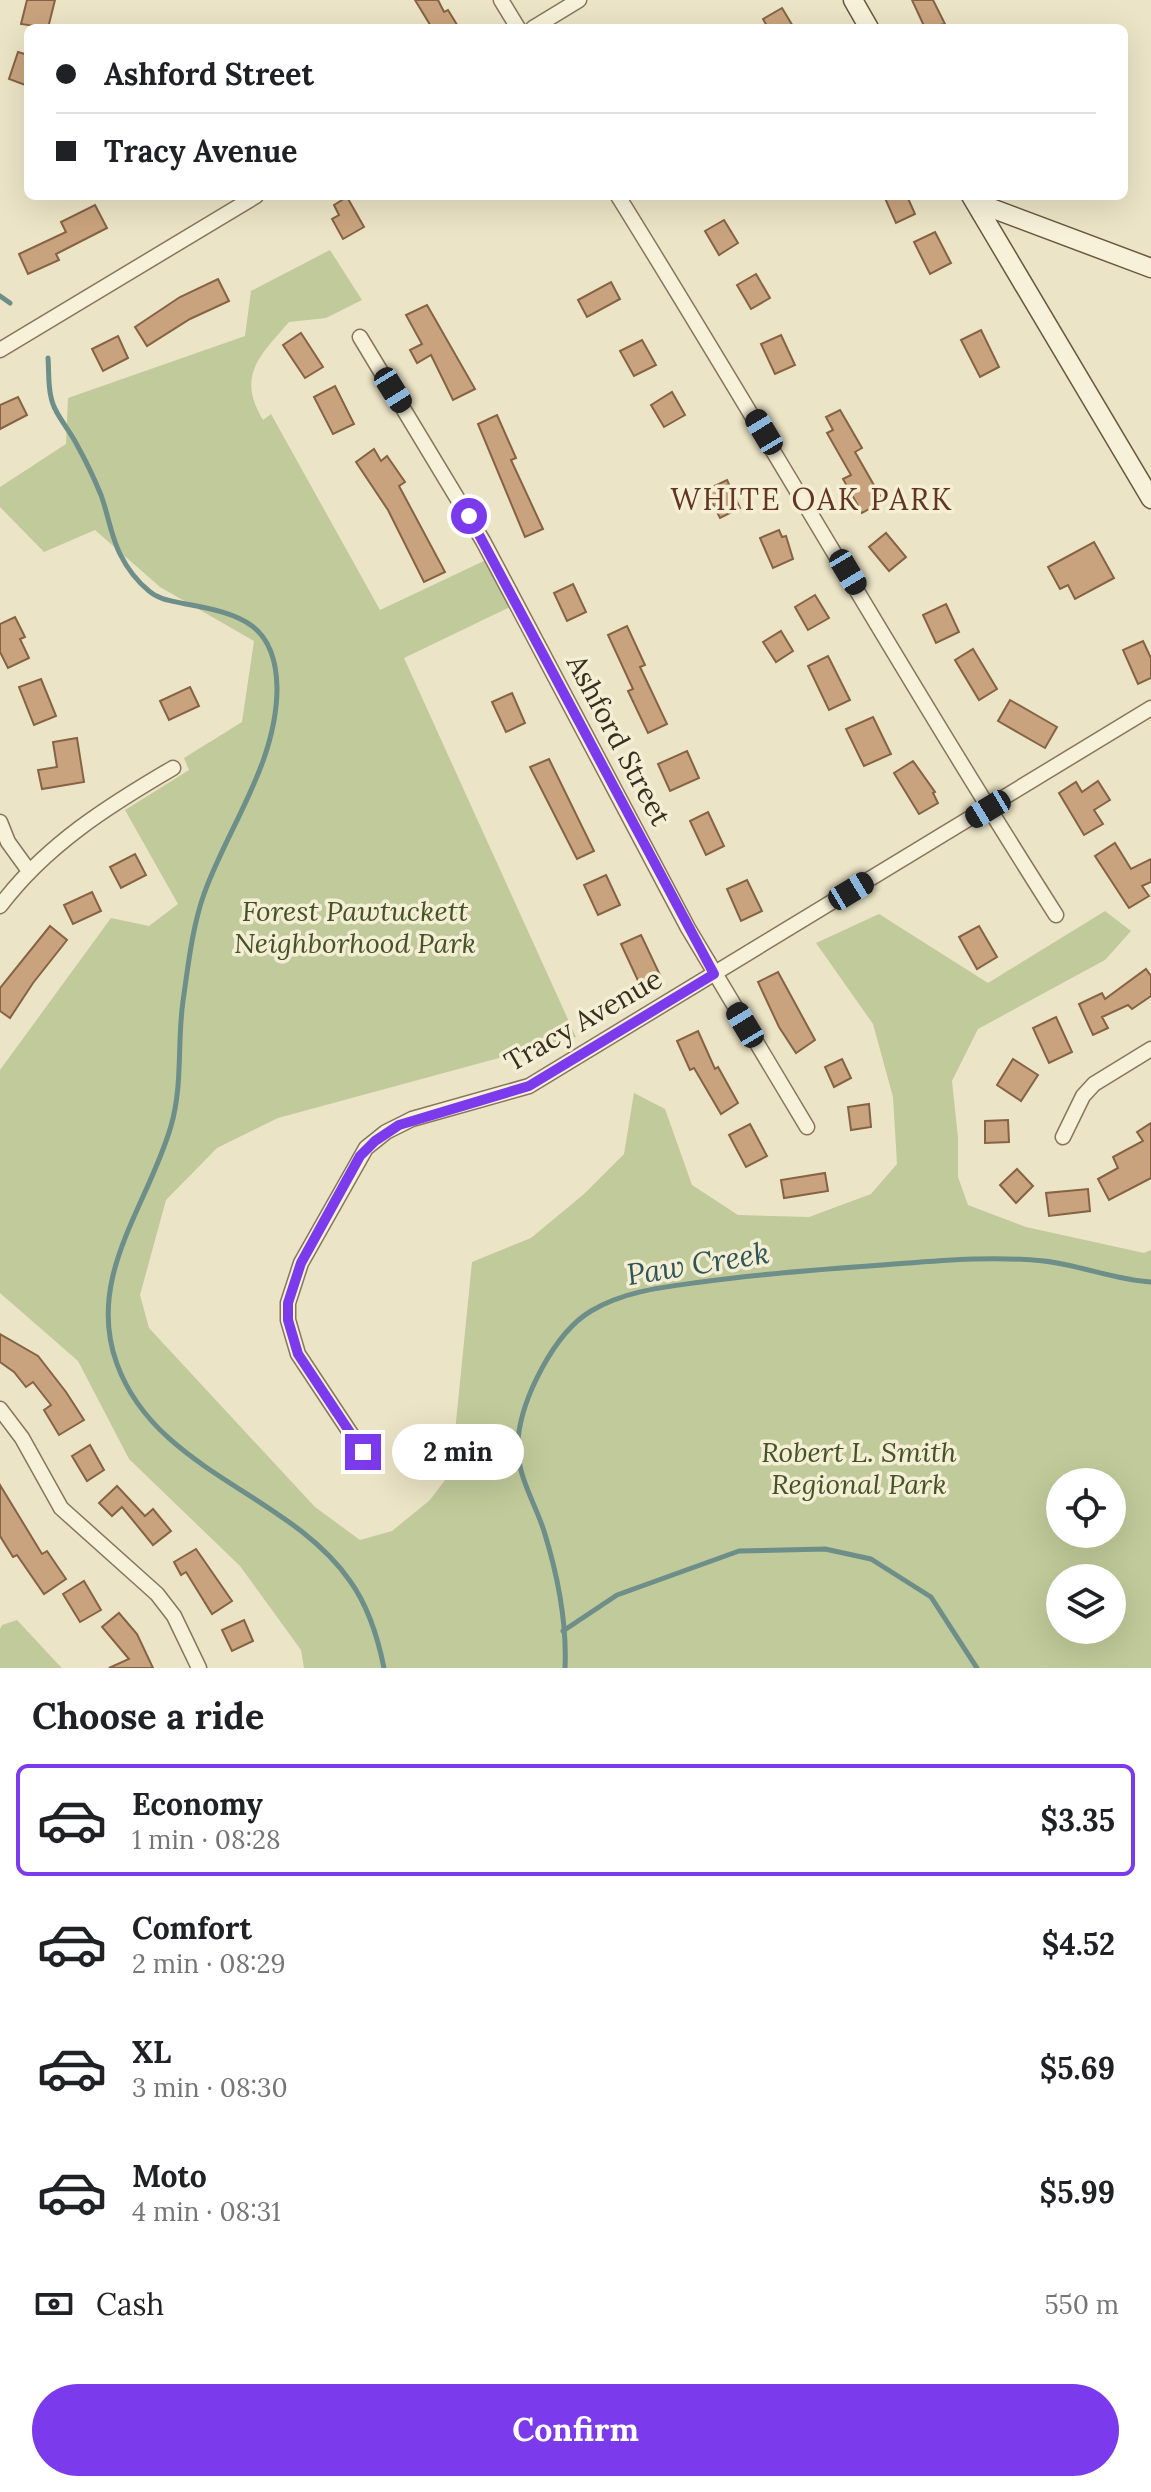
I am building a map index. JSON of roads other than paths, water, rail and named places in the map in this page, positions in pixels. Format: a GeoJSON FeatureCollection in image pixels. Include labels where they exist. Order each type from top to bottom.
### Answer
{"type":"FeatureCollection","features":[{"type":"Feature","properties":{"kind":"main road"},"geometry":{"type":"LineString","coordinates":[[853,0],[867,24]]}},
{"type":"Feature","properties":{"kind":"main road"},"geometry":{"type":"LineString","coordinates":[[974,200],[1151,499]]}},
{"type":"Feature","properties":{"kind":"main road"},"geometry":{"type":"LineString","coordinates":[[976,200],[1151,268]]}},
{"type":"Feature","properties":{"kind":"street"},"geometry":{"type":"LineString","coordinates":[[501,0],[516,24]]}},
{"type":"Feature","properties":{"kind":"street"},"geometry":{"type":"LineString","coordinates":[[540,24],[579,0]]}},
{"type":"Feature","properties":{"kind":"street"},"geometry":{"type":"LineString","coordinates":[[0,350],[249,200]]}},
{"type":"Feature","properties":{"kind":"street"},"geometry":{"type":"LineString","coordinates":[[620,200],[753,414],[988,809],[1056,915]]}},
{"type":"Feature","properties":{"kind":"street","name":"Ashford Street"},"geometry":{"type":"LineString","coordinates":[[360,337],[483,541],[714,974],[807,1127]]}},
{"type":"Feature","properties":{"kind":"street","name":"Tracy Avenue"},"geometry":{"type":"LineString","coordinates":[[363,1452],[298,1354],[288,1311],[301,1263],[360,1156],[375,1141],[399,1125],[529,1086],[1151,708]]}},
{"type":"Feature","properties":{"kind":"street"},"geometry":{"type":"LineString","coordinates":[[0,906],[29,871],[78,828],[173,768]]}},
{"type":"Feature","properties":{"kind":"street"},"geometry":{"type":"LineString","coordinates":[[0,822],[8,842],[29,871]]}},
{"type":"Feature","properties":{"kind":"street"},"geometry":{"type":"LineString","coordinates":[[1063,1137],[1083,1096],[1094,1084],[1151,1049]]}},
{"type":"Feature","properties":{"kind":"street"},"geometry":{"type":"LineString","coordinates":[[0,1409],[22,1438],[61,1508],[157,1594],[174,1616],[199,1668]]}},
{"type":"Feature","properties":{"kind":"waterway"},"geometry":{"type":"LineString","coordinates":[[0,296],[10,303]]}},
{"type":"Feature","properties":{"kind":"waterway"},"geometry":{"type":"LineString","coordinates":[[48,358],[53,403],[93,476],[117,547],[129,569],[157,596],[223,612],[252,626],[270,649],[277,688],[275,716],[260,768],[214,869],[196,920],[183,1001],[175,1111],[161,1156],[123,1242],[114,1272],[109,1301],[109,1332],[117,1364],[136,1401],[161,1431],[192,1457],[293,1525],[324,1551],[350,1581],[362,1601],[384,1668]]}},
{"type":"Feature","properties":{"kind":"waterway","name":"Paw Creek"},"geometry":{"type":"LineString","coordinates":[[565,1668],[563,1616],[557,1581],[544,1531],[522,1475],[518,1439],[526,1405],[542,1368],[577,1321],[591,1311],[631,1294],[722,1279],[956,1260],[1044,1261],[1151,1282]]}},
{"type":"Feature","properties":{"kind":"waterway"},"geometry":{"type":"LineString","coordinates":[[563,1631],[617,1595],[739,1551],[825,1549],[871,1559],[931,1597],[977,1668]]}},
{"type":"Feature","properties":{"kind":"district","name":"WHITE OAK PARK"},"geometry":{"type":"Point","coordinates":[812,500]}},
{"type":"Feature","properties":{"kind":"park label","name":"Forest Pawtuckett Neighborhood Park"},"geometry":{"type":"Point","coordinates":[355,927]}},
{"type":"Feature","properties":{"kind":"park label","name":"Robert L. Smith Regional Park"},"geometry":{"type":"Point","coordinates":[859,1468]}}]}
